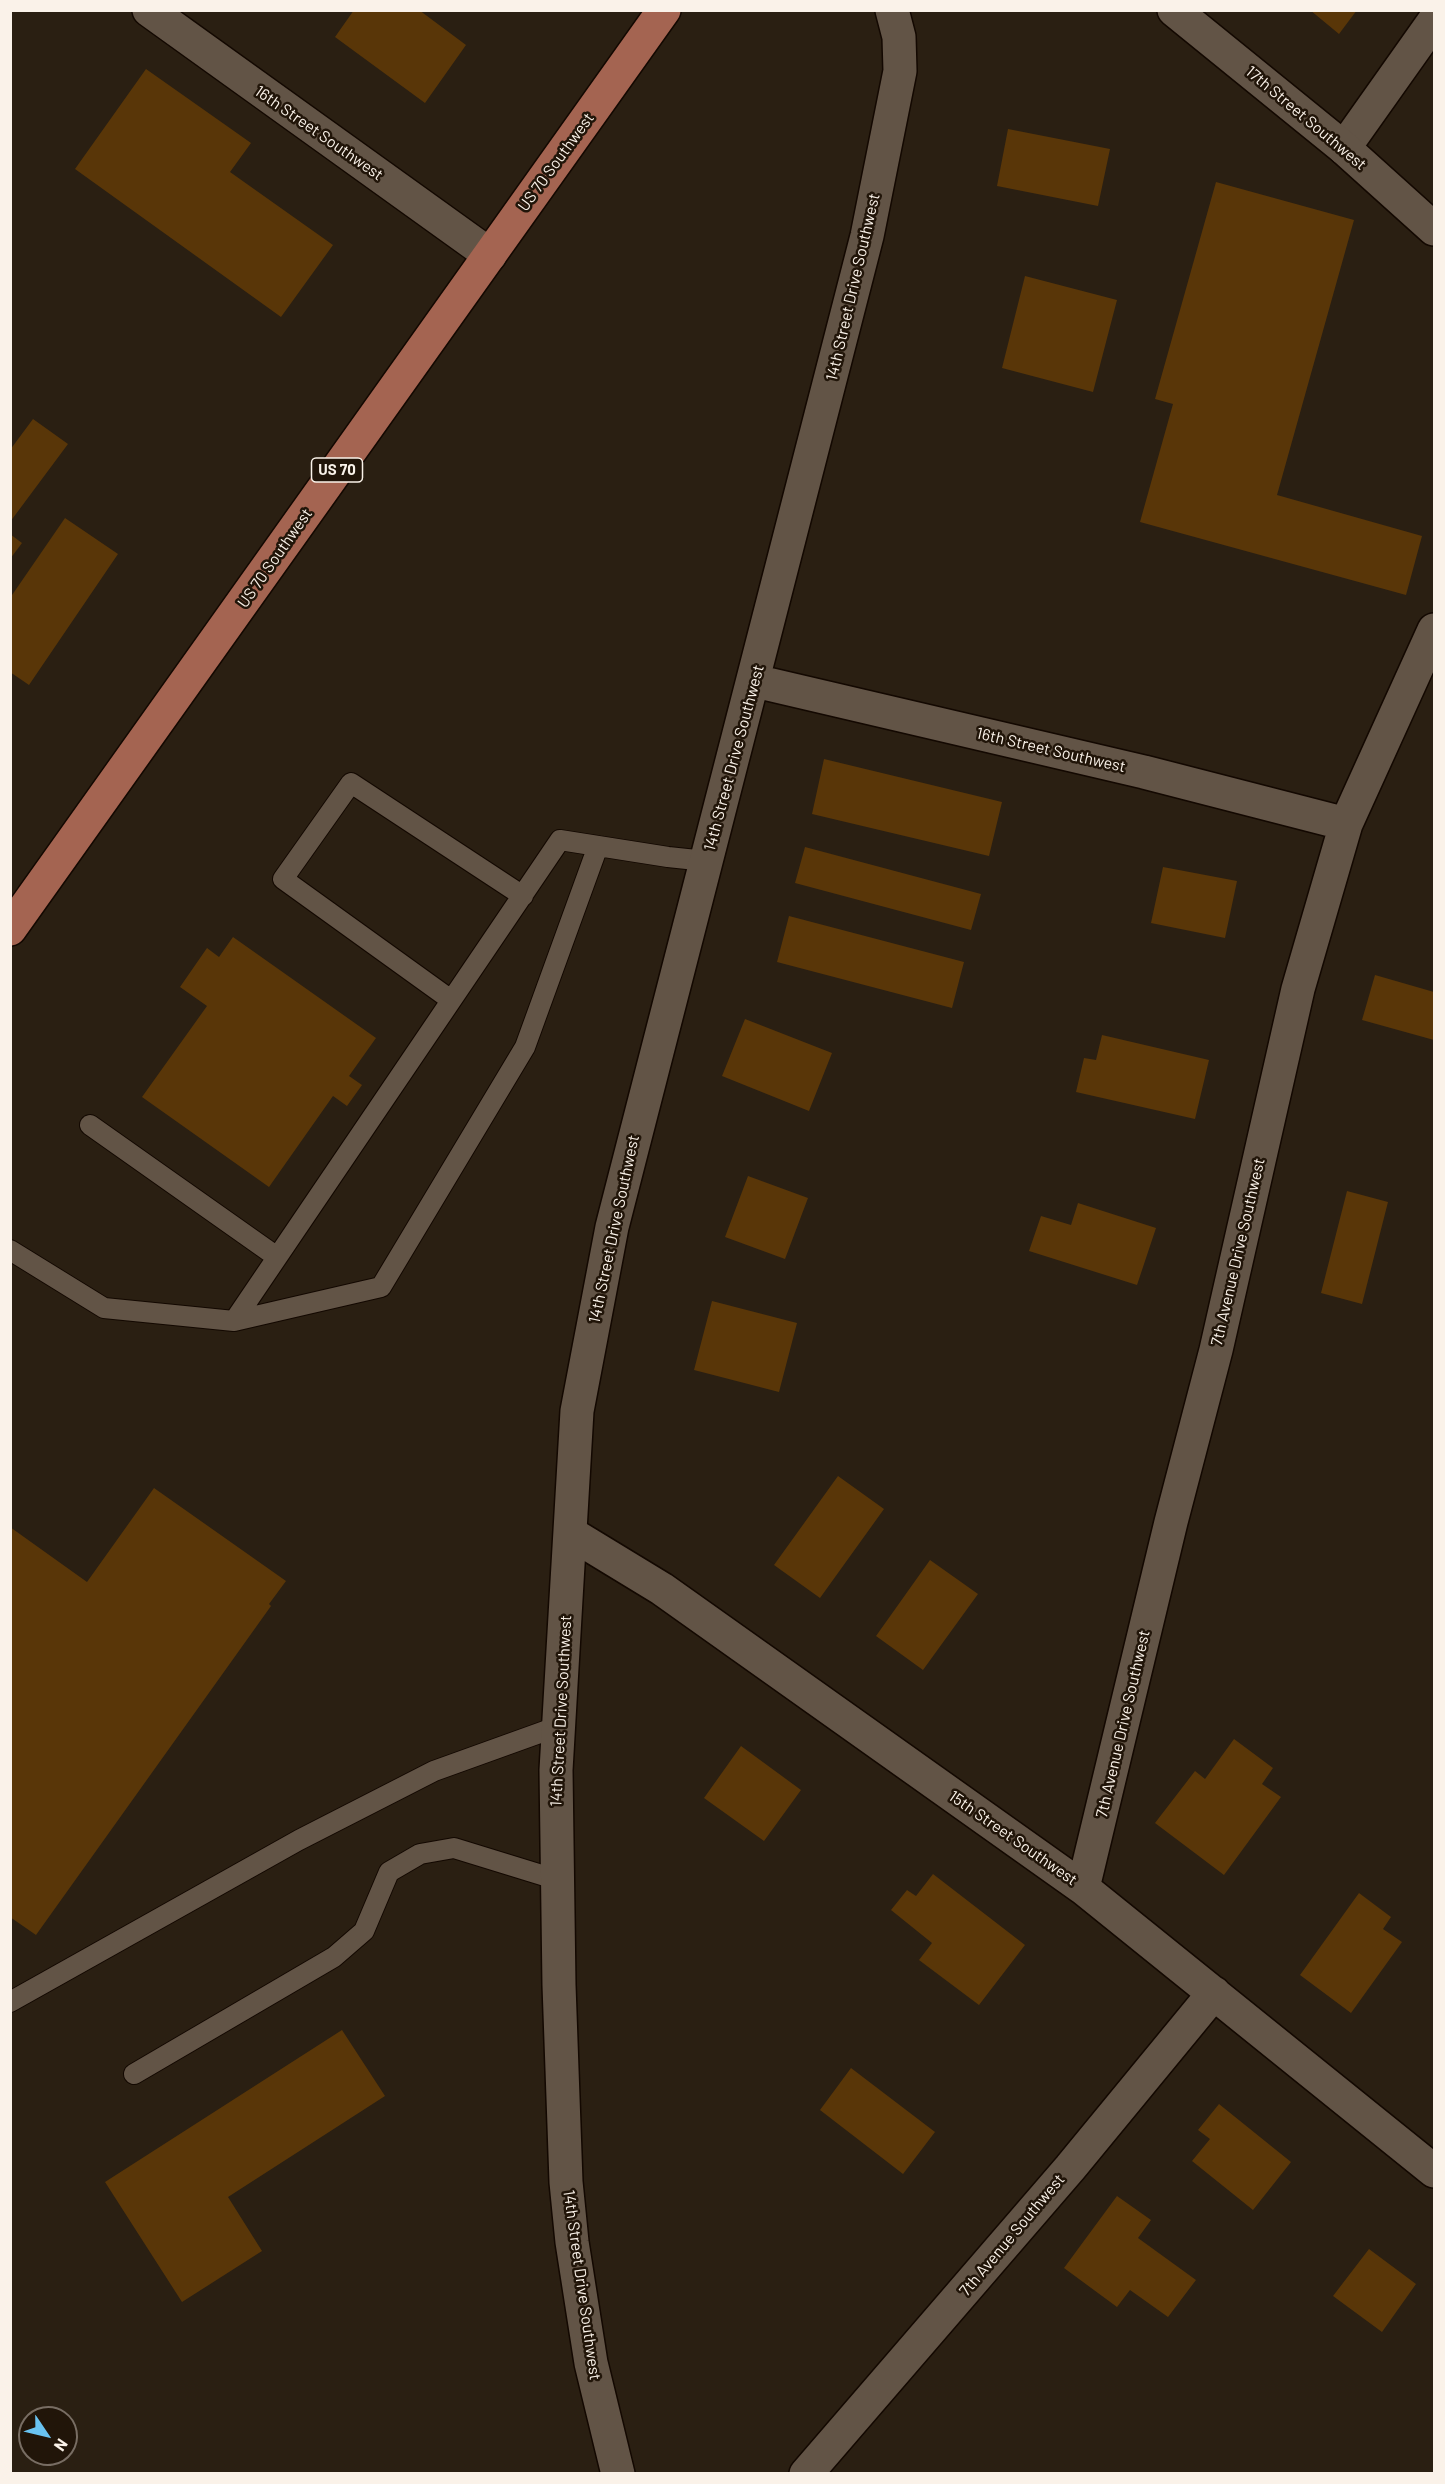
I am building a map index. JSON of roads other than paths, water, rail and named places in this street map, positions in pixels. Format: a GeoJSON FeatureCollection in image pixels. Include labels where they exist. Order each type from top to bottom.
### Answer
{"type":"FeatureCollection","features":[{"type":"Feature","properties":{"kind":"main road","name":"US 70 Southwest"},"geometry":{"type":"LineString","coordinates":[[10,929],[664,10]]}},
{"type":"Feature","properties":{"kind":"street","name":"16th Street Southwest"},"geometry":{"type":"LineString","coordinates":[[149,10],[490,255]]}},
{"type":"Feature","properties":{"kind":"street","name":"14th Street Drive Southwest"},"geometry":{"type":"LineString","coordinates":[[618,2474],[591,2363],[572,2242],[567,2182],[556,1770],[577,1411],[612,1227],[867,236],[900,71],[898,37],[892,10]]}},
{"type":"Feature","properties":{"kind":"street","name":"17th Street Southwest"},"geometry":{"type":"LineString","coordinates":[[1174,10],[1344,148],[1434,229]]}},
{"type":"Feature","properties":{"kind":"street"},"geometry":{"type":"LineString","coordinates":[[1344,148],[1434,21]]}},
{"type":"Feature","properties":{"kind":"street","name":"7th Avenue Drive Southwest"},"geometry":{"type":"LineString","coordinates":[[1083,1888],[1168,1533],[1216,1350],[1298,989],[1346,824],[1434,630]]}},
{"type":"Feature","properties":{"kind":"street","name":"16th Street Southwest"},"geometry":{"type":"LineString","coordinates":[[754,681],[1144,772],[1346,824]]}},
{"type":"Feature","properties":{"kind":"street","name":"15th Street Southwest"},"geometry":{"type":"LineString","coordinates":[[570,1533],[662,1589],[1083,1888],[1434,2171]]}},
{"type":"Feature","properties":{"kind":"street","name":"7th Avenue Southwest"},"geometry":{"type":"LineString","coordinates":[[806,2474],[1070,2168],[1214,1993]]}},
{"type":"Feature","properties":{"kind":"lane"},"geometry":{"type":"LineString","coordinates":[[451,1000],[283,879],[351,783],[523,896]]}},
{"type":"Feature","properties":{"kind":"lane"},"geometry":{"type":"LineString","coordinates":[[234,1321],[560,840],[706,861]]}},
{"type":"Feature","properties":{"kind":"lane"},"geometry":{"type":"LineString","coordinates":[[13,1256],[104,1308],[234,1321],[381,1287],[525,1047],[598,846]]}},
{"type":"Feature","properties":{"kind":"lane"},"geometry":{"type":"LineString","coordinates":[[90,1125],[277,1257]]}},
{"type":"Feature","properties":{"kind":"lane"},"geometry":{"type":"LineString","coordinates":[[10,2002],[299,1840],[423,1777],[559,1726]]}},
{"type":"Feature","properties":{"kind":"lane"},"geometry":{"type":"LineString","coordinates":[[134,2074],[334,1957],[364,1931],[389,1872],[420,1854],[454,1848],[558,1880]]}}]}
